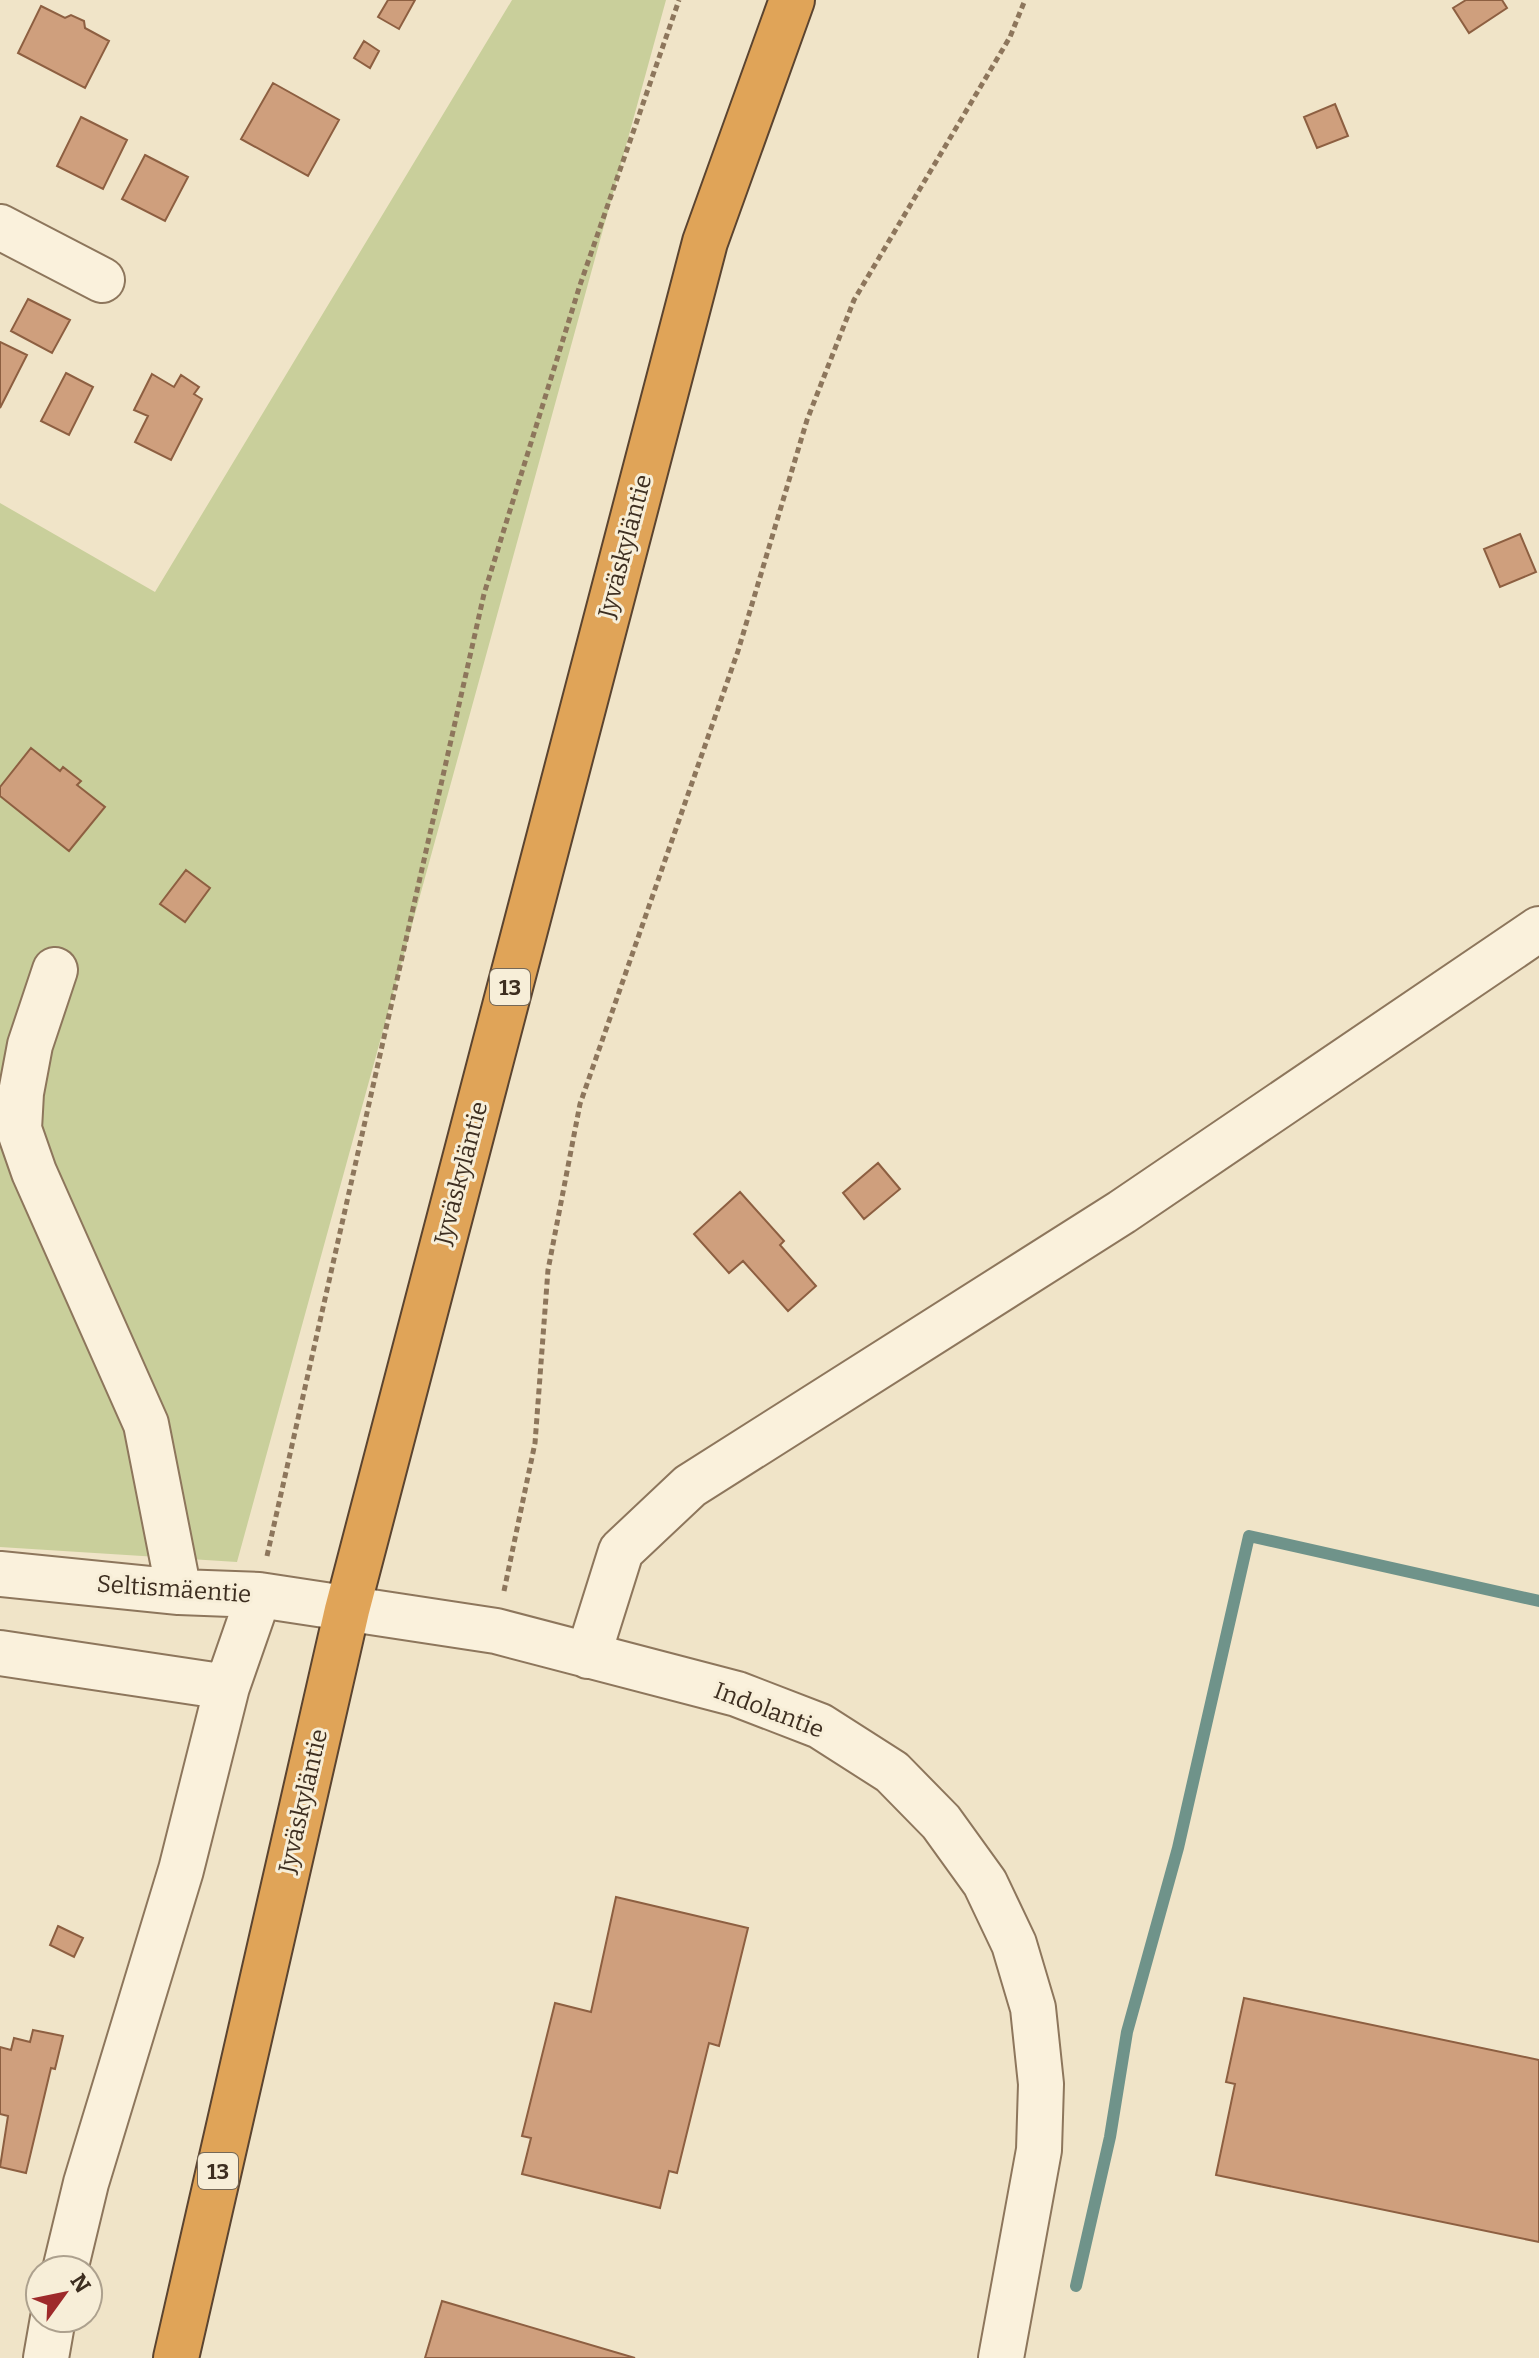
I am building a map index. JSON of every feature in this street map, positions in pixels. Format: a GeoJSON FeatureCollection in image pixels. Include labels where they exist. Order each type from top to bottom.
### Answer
{"type":"FeatureCollection","features":[{"type":"Feature","properties":{"kind":"highway","name":"Jyväskyläntie"},"geometry":{"type":"LineString","coordinates":[[176,2358],[347,1610],[705,242],[792,0]]}},
{"type":"Feature","properties":{"kind":"street"},"geometry":{"type":"LineString","coordinates":[[0,227],[102,280]]}},
{"type":"Feature","properties":{"kind":"street"},"geometry":{"type":"LineString","coordinates":[[588,1656],[621,1551],[690,1486],[1122,1212],[1539,929]]}},
{"type":"Feature","properties":{"kind":"street"},"geometry":{"type":"LineString","coordinates":[[55,970],[30,1045],[19,1129],[34,1172],[146,1424],[179,1592]]}},
{"type":"Feature","properties":{"kind":"street","name":"Seltismäentie"},"geometry":{"type":"LineString","coordinates":[[0,1574],[179,1592],[259,1595],[347,1610]]}},
{"type":"Feature","properties":{"kind":"street"},"geometry":{"type":"LineString","coordinates":[[69,2254],[86,2183],[181,1870],[227,1687],[259,1595]]}},
{"type":"Feature","properties":{"kind":"street","name":"Indolantie"},"geometry":{"type":"LineString","coordinates":[[347,1610],[496,1631],[737,1694],[820,1726],[892,1772],[941,1822],[985,1883],[1014,1944],[1033,2008],[1041,2084],[1039,2150],[1001,2358]]}},
{"type":"Feature","properties":{"kind":"street"},"geometry":{"type":"LineString","coordinates":[[0,1653],[227,1687]]}},
{"type":"Feature","properties":{"kind":"street"},"geometry":{"type":"LineString","coordinates":[[46,2358],[50,2334]]}},
{"type":"Feature","properties":{"kind":"path"},"geometry":{"type":"LineString","coordinates":[[259,1595],[484,594],[580,285],[679,0]]}},
{"type":"Feature","properties":{"kind":"path"},"geometry":{"type":"LineString","coordinates":[[496,1631],[535,1443],[548,1270],[580,1104],[738,651],[807,420],[854,300],[1010,37],[1025,0]]}},
{"type":"Feature","properties":{"kind":"green space"},"geometry":{"type":"Polygon","coordinates":[[[512,0],[666,0],[237,1562],[0,1547],[0,503],[155,592],[512,0]]]}},
{"type":"Feature","properties":{"kind":"building"},"geometry":{"type":"Polygon","coordinates":[[[388,0],[415,0],[399,29],[378,17],[388,0]]]}},
{"type":"Feature","properties":{"kind":"building"},"geometry":{"type":"Polygon","coordinates":[[[1466,0],[1502,0],[1507,8],[1469,33],[1453,8],[1466,0]]]}},
{"type":"Feature","properties":{"kind":"building"},"geometry":{"type":"Polygon","coordinates":[[[41,6],[65,18],[71,15],[84,21],[85,28],[109,41],[85,88],[18,53],[41,6]]]}},
{"type":"Feature","properties":{"kind":"building"},"geometry":{"type":"Polygon","coordinates":[[[364,41],[379,51],[370,68],[354,58],[364,41]]]}},
{"type":"Feature","properties":{"kind":"building"},"geometry":{"type":"Polygon","coordinates":[[[273,83],[339,120],[308,176],[241,139],[273,83]]]}},
{"type":"Feature","properties":{"kind":"building"},"geometry":{"type":"Polygon","coordinates":[[[1335,104],[1348,136],[1317,148],[1304,117],[1335,104]]]}},
{"type":"Feature","properties":{"kind":"building"},"geometry":{"type":"Polygon","coordinates":[[[81,117],[127,140],[103,189],[57,166],[81,117]]]}},
{"type":"Feature","properties":{"kind":"building"},"geometry":{"type":"Polygon","coordinates":[[[145,155],[188,177],[165,221],[122,199],[145,155]]]}},
{"type":"Feature","properties":{"kind":"building"},"geometry":{"type":"Polygon","coordinates":[[[28,299],[70,320],[52,353],[11,331],[28,299]]]}},
{"type":"Feature","properties":{"kind":"building"},"geometry":{"type":"Polygon","coordinates":[[[0,342],[27,355],[0,408],[0,342]]]}},
{"type":"Feature","properties":{"kind":"building"},"geometry":{"type":"Polygon","coordinates":[[[66,373],[93,387],[69,435],[41,421],[66,373]]]}},
{"type":"Feature","properties":{"kind":"building"},"geometry":{"type":"Polygon","coordinates":[[[152,374],[174,387],[181,375],[199,387],[194,394],[202,399],[171,460],[135,442],[148,416],[134,410],[152,374]]]}},
{"type":"Feature","properties":{"kind":"building"},"geometry":{"type":"Polygon","coordinates":[[[1520,534],[1536,572],[1500,587],[1484,549],[1520,534]]]}},
{"type":"Feature","properties":{"kind":"building"},"geometry":{"type":"Polygon","coordinates":[[[31,748],[60,771],[63,767],[81,781],[77,785],[105,807],[69,851],[0,796],[0,787],[31,748]]]}},
{"type":"Feature","properties":{"kind":"building"},"geometry":{"type":"Polygon","coordinates":[[[186,870],[210,888],[185,922],[160,904],[186,870]]]}},
{"type":"Feature","properties":{"kind":"building"},"geometry":{"type":"Polygon","coordinates":[[[878,1163],[900,1189],[864,1219],[843,1193],[878,1163]]]}},
{"type":"Feature","properties":{"kind":"building"},"geometry":{"type":"Polygon","coordinates":[[[740,1192],[784,1241],[780,1245],[816,1286],[788,1311],[743,1261],[729,1273],[694,1234],[740,1192]]]}},
{"type":"Feature","properties":{"kind":"building"},"geometry":{"type":"Polygon","coordinates":[[[616,1897],[748,1928],[719,2046],[709,2043],[677,2173],[669,2171],[660,2208],[522,2174],[531,2138],[522,2136],[555,2003],[591,2012],[616,1897]]]}},
{"type":"Feature","properties":{"kind":"building"},"geometry":{"type":"Polygon","coordinates":[[[58,1926],[83,1938],[74,1957],[50,1945],[58,1926]]]}},
{"type":"Feature","properties":{"kind":"building"},"geometry":{"type":"Polygon","coordinates":[[[1244,1998],[1539,2060],[1539,2242],[1216,2175],[1235,2084],[1226,2082],[1244,1998]]]}},
{"type":"Feature","properties":{"kind":"building"},"geometry":{"type":"Polygon","coordinates":[[[33,2030],[63,2036],[55,2069],[51,2068],[26,2173],[0,2167],[8,2116],[0,2114],[0,2047],[11,2050],[14,2038],[30,2042],[33,2030]]]}},
{"type":"Feature","properties":{"kind":"building"},"geometry":{"type":"Polygon","coordinates":[[[442,2301],[635,2358],[425,2358],[442,2301]]]}},
{"type":"Feature","properties":{"kind":"waterway"},"geometry":{"type":"LineString","coordinates":[[1076,2286],[1110,2137],[1127,2032],[1178,1848],[1249,1536],[1539,1601]]}}]}
